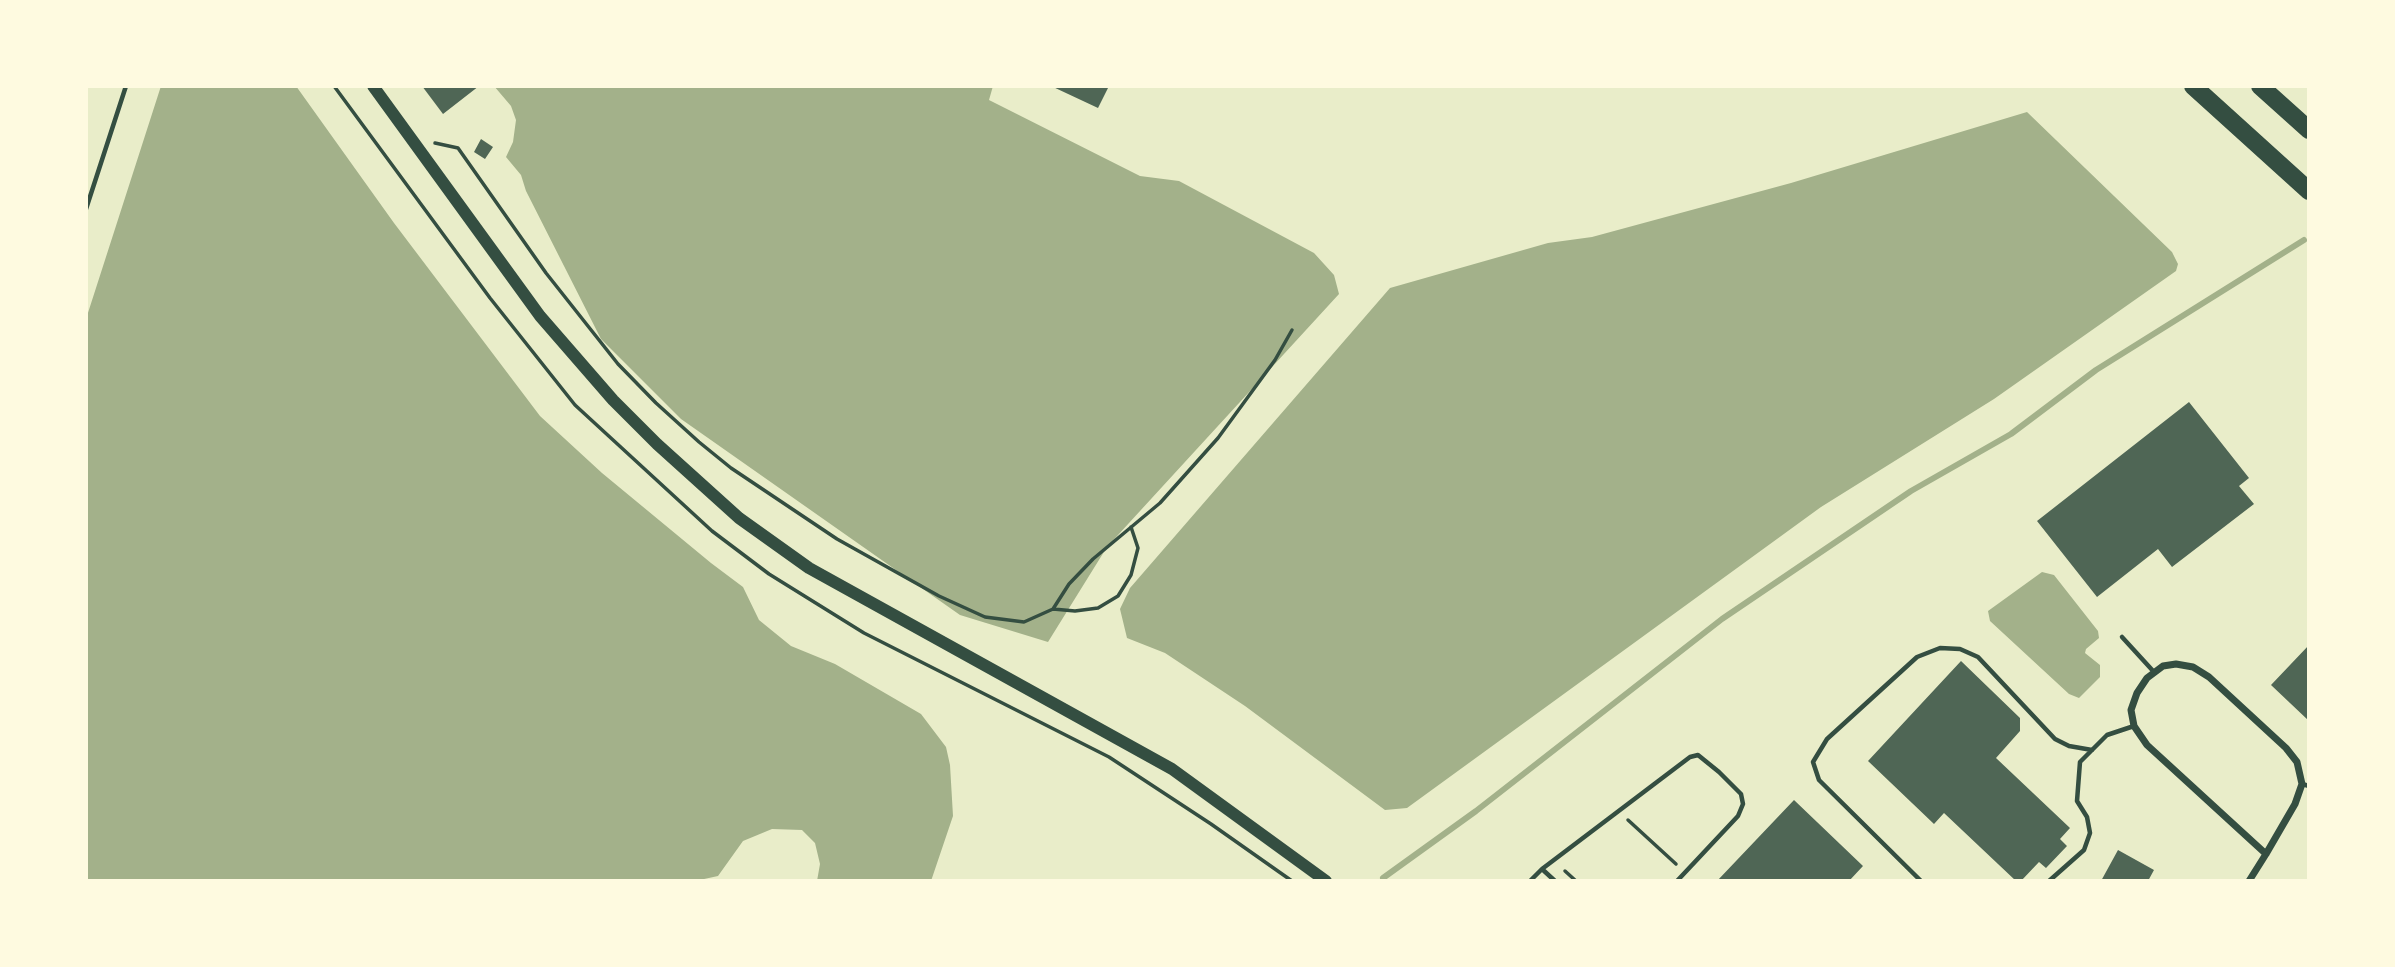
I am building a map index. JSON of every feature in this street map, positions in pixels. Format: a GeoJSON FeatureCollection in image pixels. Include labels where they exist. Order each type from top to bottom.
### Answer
{"type":"FeatureCollection","features":[{"type":"Feature","properties":{"kind":"highway"},"geometry":{"type":"LineString","coordinates":[[2193,86],[2309,191]]}},
{"type":"Feature","properties":{"kind":"highway"},"geometry":{"type":"LineString","coordinates":[[2260,86],[2309,130]]}},
{"type":"Feature","properties":{"kind":"main road"},"geometry":{"type":"LineString","coordinates":[[373,86],[540,316],[622,409],[739,518],[809,568],[1172,769],[1326,881]]}},
{"type":"Feature","properties":{"kind":"street"},"geometry":{"type":"LineString","coordinates":[[2249,881],[2266,854],[2306,785],[2297,762],[2286,748],[2209,677],[2193,667],[2176,664],[2163,666],[2154,672],[2137,693],[2132,710],[2134,726],[2147,745],[2266,854]]}},
{"type":"Feature","properties":{"kind":"lane"},"geometry":{"type":"LineString","coordinates":[[86,209],[126,86]]}},
{"type":"Feature","properties":{"kind":"lane"},"geometry":{"type":"LineString","coordinates":[[2122,637],[2154,672]]}},
{"type":"Feature","properties":{"kind":"lane"},"geometry":{"type":"LineString","coordinates":[[1921,881],[1819,780],[1813,762],[1827,739],[1917,657],[1940,648],[1960,649],[1978,657],[2055,739],[2070,746],[2092,750]]}},
{"type":"Feature","properties":{"kind":"lane"},"geometry":{"type":"LineString","coordinates":[[2049,881],[2084,850],[2090,833],[2087,817],[2077,801],[2080,762],[2107,735],[2134,726]]}},
{"type":"Feature","properties":{"kind":"lane"},"geometry":{"type":"LineString","coordinates":[[1530,881],[1542,869],[1690,757],[1698,755],[1741,794],[1743,804],[1738,817],[1677,881]]}},
{"type":"Feature","properties":{"kind":"lane"},"geometry":{"type":"LineString","coordinates":[[1542,869],[1555,881]]}},
{"type":"Feature","properties":{"kind":"path"},"geometry":{"type":"LineString","coordinates":[[433,142],[458,148],[546,273],[618,363],[656,403],[731,468],[836,539],[877,563],[985,617],[1024,622],[1053,609],[1075,611],[1098,608],[1118,596],[1131,575],[1138,548],[1131,527]]}},
{"type":"Feature","properties":{"kind":"path"},"geometry":{"type":"LineString","coordinates":[[1053,609],[1069,584],[1093,559],[1160,503],[1218,438],[1275,359],[1292,330]]}},
{"type":"Feature","properties":{"kind":"path"},"geometry":{"type":"LineString","coordinates":[[1619,811],[1685,873]]}},
{"type":"Feature","properties":{"kind":"shaded area"},"geometry":{"type":"Polygon","coordinates":[[[161,86],[296,86],[394,223],[540,416],[602,473],[743,587],[759,620],[791,646],[835,664],[921,714],[946,747],[950,765],[953,816],[931,881],[817,881],[820,864],[815,843],[802,830],[772,829],[743,841],[718,876],[695,881],[86,881],[86,319],[161,86]]]}},
{"type":"Feature","properties":{"kind":"shaded area"},"geometry":{"type":"Polygon","coordinates":[[[494,86],[993,86],[989,100],[1140,176],[1179,181],[1314,253],[1334,275],[1339,294],[1107,547],[1048,642],[960,615],[681,419],[601,339],[526,191],[521,175],[506,157],[513,142],[516,120],[511,106],[494,86]]]}},
{"type":"Feature","properties":{"kind":"shaded area"},"geometry":{"type":"Polygon","coordinates":[[[2027,112],[2172,252],[2178,264],[2176,271],[1994,399],[1821,507],[1407,808],[1385,810],[1245,706],[1165,653],[1127,638],[1120,609],[1130,588],[1390,288],[1548,243],[1592,237],[1791,183],[2027,112]]]}},
{"type":"Feature","properties":{"kind":"shaded area"},"geometry":{"type":"Polygon","coordinates":[[[2042,572],[2054,575],[2098,631],[2099,638],[2085,653],[2100,665],[2100,677],[2079,698],[2069,694],[1990,621],[1988,611],[2042,572]]]}},
{"type":"Feature","properties":{"kind":"building"},"geometry":{"type":"Polygon","coordinates":[[[422,86],[479,86],[443,114],[422,86]]]}},
{"type":"Feature","properties":{"kind":"building"},"geometry":{"type":"Polygon","coordinates":[[[1051,86],[1109,86],[1098,108],[1051,86]]]}},
{"type":"Feature","properties":{"kind":"building"},"geometry":{"type":"Polygon","coordinates":[[[481,139],[493,147],[485,159],[474,152],[481,139]]]}},
{"type":"Feature","properties":{"kind":"building"},"geometry":{"type":"Polygon","coordinates":[[[2189,402],[2249,478],[2239,486],[2254,504],[2172,567],[2158,549],[2097,597],[2037,521],[2189,402]]]}},
{"type":"Feature","properties":{"kind":"building"},"geometry":{"type":"Polygon","coordinates":[[[2309,645],[2309,721],[2271,685],[2309,645]]]}},
{"type":"Feature","properties":{"kind":"building"},"geometry":{"type":"Polygon","coordinates":[[[1961,661],[2020,718],[2020,731],[1996,758],[2070,828],[2060,839],[2067,846],[2046,868],[2039,862],[2021,881],[2016,881],[1944,813],[1934,824],[1868,761],[1961,661]]]}},
{"type":"Feature","properties":{"kind":"building"},"geometry":{"type":"Polygon","coordinates":[[[1794,800],[1863,866],[1849,881],[1717,881],[1794,800]]]}},
{"type":"Feature","properties":{"kind":"building"},"geometry":{"type":"Polygon","coordinates":[[[2118,850],[2154,870],[2148,881],[2101,881],[2118,850]]]}},
{"type":"Feature","properties":{"kind":"waterway"},"geometry":{"type":"LineString","coordinates":[[1383,878],[1476,811],[1722,619],[1911,491],[2011,434],[2096,370],[2304,240]]}}]}
